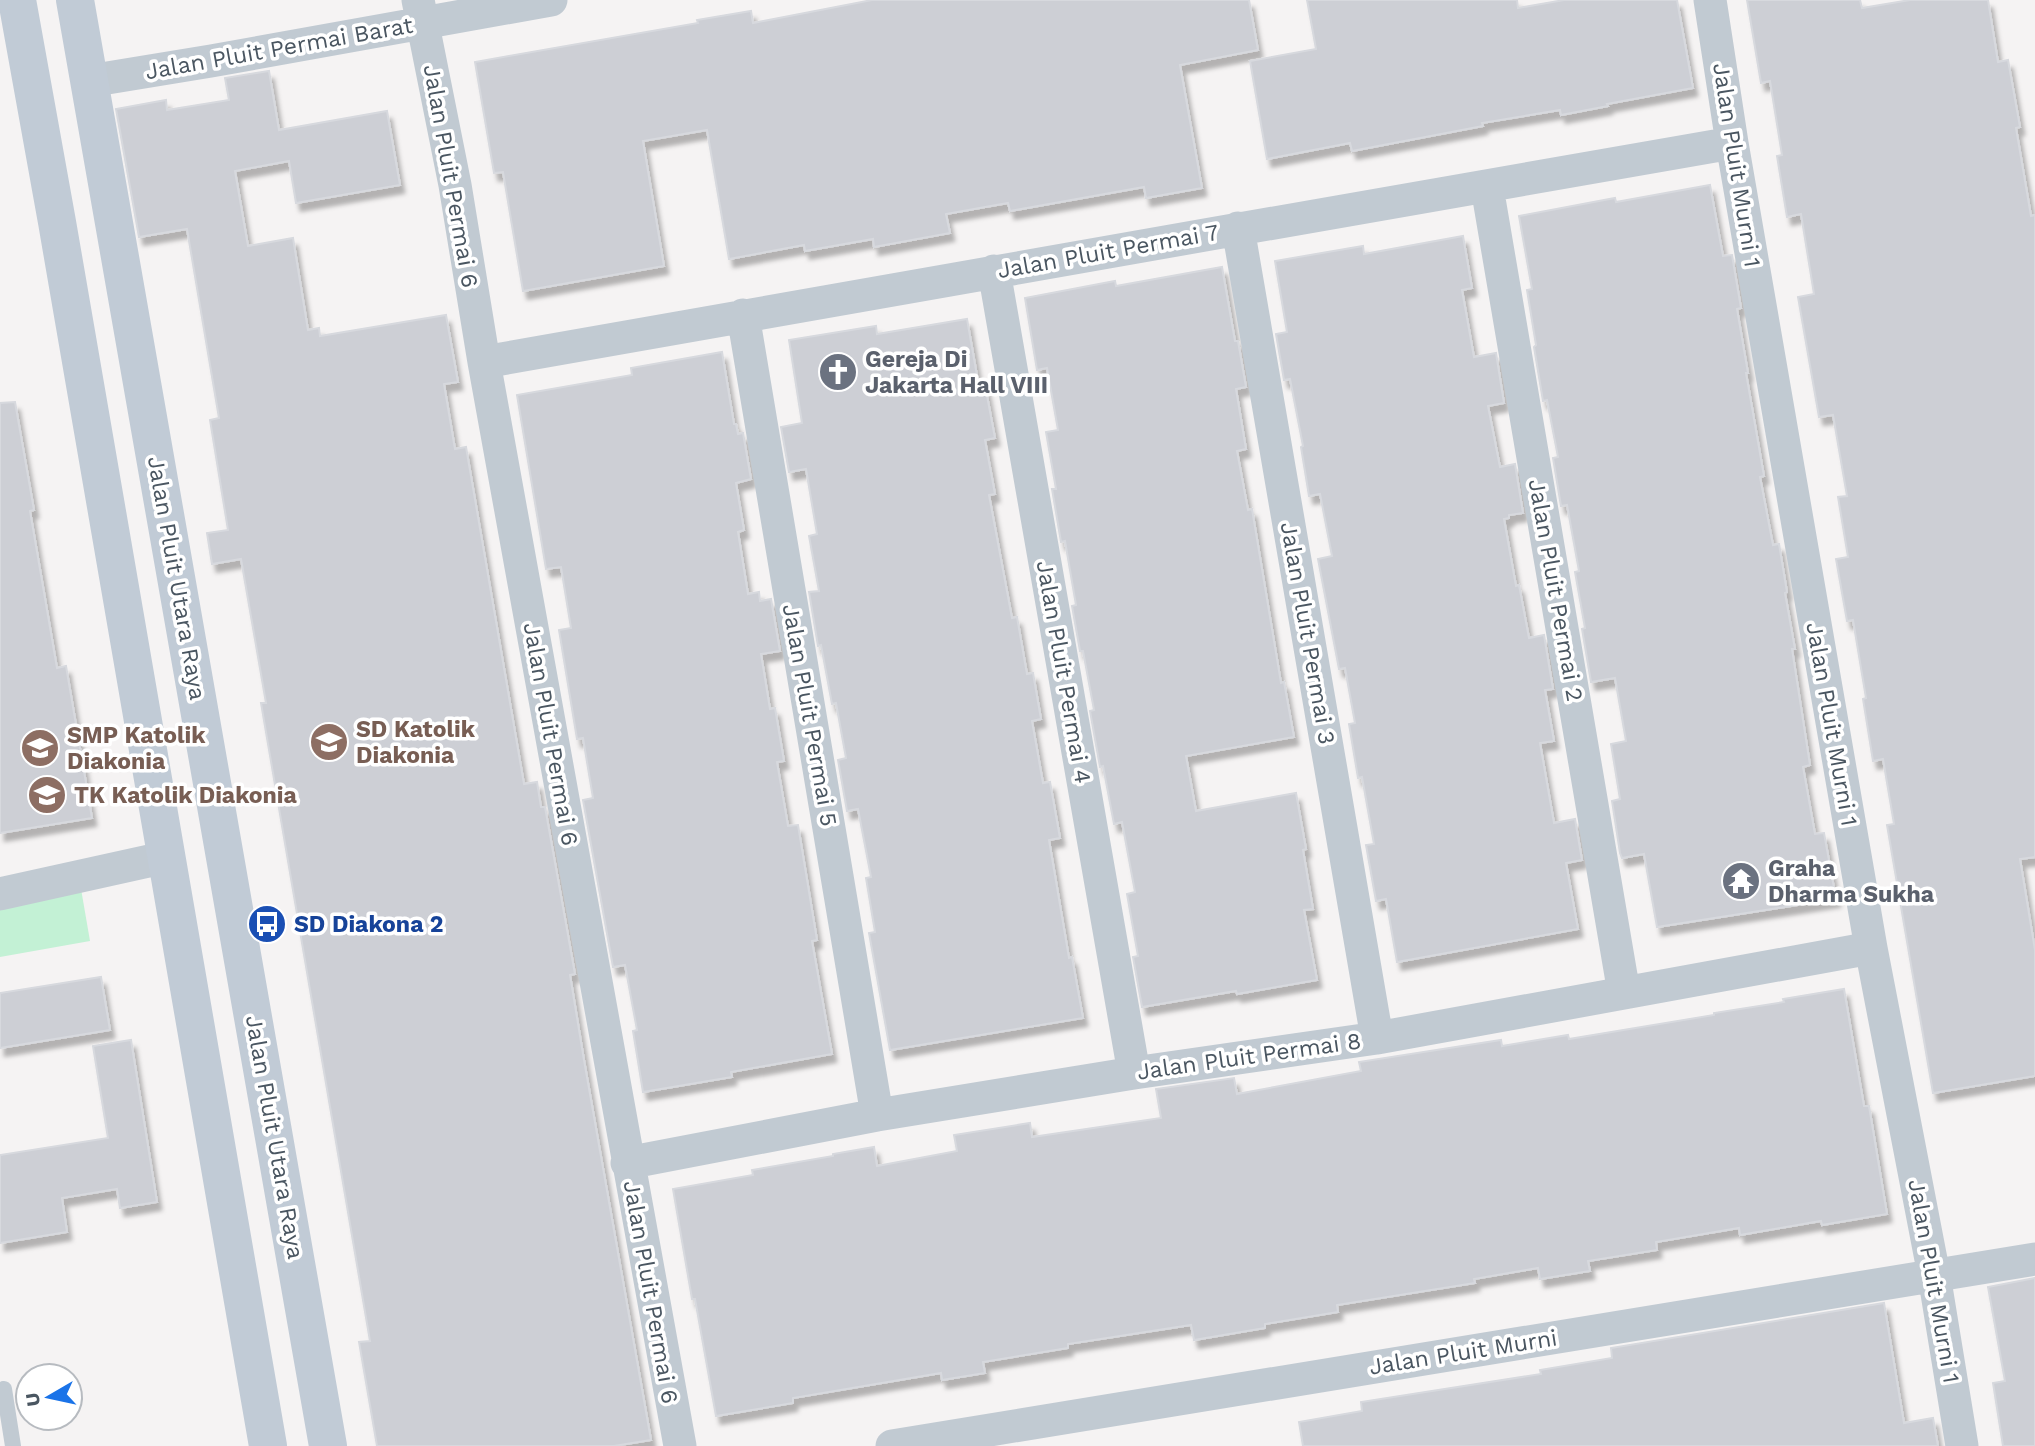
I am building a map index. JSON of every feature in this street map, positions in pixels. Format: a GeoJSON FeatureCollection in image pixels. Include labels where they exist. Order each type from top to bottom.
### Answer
{"type":"FeatureCollection","features":[{"type":"Feature","properties":{"kind":"street"},"geometry":{"type":"LineString","coordinates":[[17,0],[268,1446]]}},
{"type":"Feature","properties":{"kind":"street","name":"Jalan Pluit Utara Raya"},"geometry":{"type":"LineString","coordinates":[[75,0],[328,1446]]}},
{"type":"Feature","properties":{"kind":"street","name":"Jalan Pluit Permai Barat"},"geometry":{"type":"LineString","coordinates":[[89,81],[211,61],[420,11],[551,0]]}},
{"type":"Feature","properties":{"kind":"street","name":"Jalan Pluit Murni 1"},"geometry":{"type":"LineString","coordinates":[[1710,0],[1732,143],[1871,948],[1934,1275],[1962,1446]]}},
{"type":"Feature","properties":{"kind":"street","name":"Jalan Pluit Permai 6"},"geometry":{"type":"LineString","coordinates":[[420,11],[455,185],[484,362],[680,1446]]}},
{"type":"Feature","properties":{"kind":"street","name":"Jalan Pluit Permai 7"},"geometry":{"type":"LineString","coordinates":[[484,362],[743,314],[1732,143]]}},
{"type":"Feature","properties":{"kind":"street","name":"Jalan Pluit Permai 2"},"geometry":{"type":"LineString","coordinates":[[1487,187],[1624,993]]}},
{"type":"Feature","properties":{"kind":"street","name":"Jalan Pluit Permai 3"},"geometry":{"type":"LineString","coordinates":[[1238,229],[1377,1038]]}},
{"type":"Feature","properties":{"kind":"street","name":"Jalan Pluit Permai 4"},"geometry":{"type":"LineString","coordinates":[[995,271],[1134,1073]]}},
{"type":"Feature","properties":{"kind":"street","name":"Jalan Pluit Permai 5"},"geometry":{"type":"LineString","coordinates":[[743,314],[877,1115]]}},
{"type":"Feature","properties":{"kind":"street"},"geometry":{"type":"LineString","coordinates":[[0,894],[167,857]]}},
{"type":"Feature","properties":{"kind":"street","name":"Jalan Pluit Permai 8"},"geometry":{"type":"LineString","coordinates":[[627,1163],[877,1115],[1134,1073],[1377,1038],[1871,948]]}},
{"type":"Feature","properties":{"kind":"street","name":"Jalan Pluit Murni"},"geometry":{"type":"LineString","coordinates":[[892,1446],[2035,1259]]}},
{"type":"Feature","properties":{"kind":"lane"},"geometry":{"type":"LineString","coordinates":[[4,1389],[13,1446]]}},
{"type":"Feature","properties":{"kind":"green space"},"geometry":{"type":"Polygon","coordinates":[[[80,883],[90,941],[0,957],[0,897],[80,883]]]}},
{"type":"Feature","properties":{"kind":"building"},"geometry":{"type":"Polygon","coordinates":[[[872,0],[1249,0],[1258,50],[1180,65],[1202,188],[1146,198],[1144,187],[1010,211],[1008,203],[946,214],[950,233],[874,247],[873,239],[805,251],[804,245],[729,259],[707,130],[643,141],[664,266],[523,291],[503,172],[494,173],[475,62],[698,23],[697,20],[751,11],[753,23],[872,0]]]}},
{"type":"Feature","properties":{"kind":"building"},"geometry":{"type":"Polygon","coordinates":[[[1307,0],[1517,0],[1518,8],[1564,0],[1677,0],[1693,88],[1561,115],[1560,110],[1482,123],[1483,126],[1352,151],[1350,143],[1267,159],[1250,61],[1316,49],[1307,0]]]}},
{"type":"Feature","properties":{"kind":"building"},"geometry":{"type":"Polygon","coordinates":[[[1747,0],[1860,0],[1862,8],[1910,0],[1988,0],[1998,62],[2008,60],[2031,216],[2035,215],[2035,857],[2020,859],[2035,950],[2035,1076],[1933,1093],[1887,825],[1894,824],[1883,759],[1873,761],[1853,620],[1847,621],[1836,559],[1848,557],[1838,497],[1847,496],[1833,415],[1819,417],[1798,297],[1814,294],[1801,214],[1787,217],[1777,156],[1782,155],[1770,81],[1761,83],[1747,0]]]}},
{"type":"Feature","properties":{"kind":"building"},"geometry":{"type":"Polygon","coordinates":[[[269,71],[279,130],[387,111],[400,185],[296,203],[289,161],[235,171],[248,246],[293,238],[308,330],[319,328],[320,336],[446,315],[458,382],[444,384],[455,449],[466,447],[524,784],[537,782],[541,807],[545,807],[575,974],[570,975],[584,1060],[651,1440],[614,1446],[377,1446],[359,1342],[370,1341],[261,703],[266,703],[241,559],[212,564],[207,533],[228,530],[210,420],[219,418],[187,229],[139,237],[116,109],[166,100],[167,110],[229,100],[225,78],[269,71]]]}},
{"type":"Feature","properties":{"kind":"building"},"geometry":{"type":"Polygon","coordinates":[[[1710,185],[1723,256],[1732,255],[1741,308],[1737,309],[1746,373],[1764,476],[1760,477],[1773,545],[1779,544],[1787,592],[1785,593],[1795,649],[1792,649],[1810,765],[1803,767],[1815,834],[1824,833],[1836,899],[1657,927],[1644,854],[1622,858],[1620,853],[1612,801],[1620,799],[1611,744],[1626,741],[1615,678],[1591,682],[1575,572],[1579,571],[1567,505],[1561,506],[1553,458],[1558,457],[1547,400],[1543,401],[1534,347],[1536,345],[1527,290],[1532,289],[1519,216],[1615,198],[1616,202],[1710,185]]]}},
{"type":"Feature","properties":{"kind":"building"},"geometry":{"type":"Polygon","coordinates":[[[1463,236],[1472,288],[1462,290],[1474,357],[1496,353],[1504,403],[1488,406],[1500,467],[1515,464],[1523,513],[1509,515],[1509,518],[1504,519],[1516,586],[1519,585],[1529,638],[1544,635],[1553,689],[1545,690],[1554,741],[1540,743],[1554,823],[1575,819],[1582,860],[1566,863],[1578,929],[1397,962],[1386,899],[1376,901],[1366,845],[1374,844],[1362,777],[1358,778],[1349,724],[1355,723],[1345,668],[1339,669],[1318,559],[1332,556],[1320,494],[1309,496],[1290,379],[1284,380],[1276,334],[1287,332],[1275,261],[1363,246],[1364,254],[1463,236]]]}},
{"type":"Feature","properties":{"kind":"building"},"geometry":{"type":"Polygon","coordinates":[[[1222,267],[1246,387],[1236,389],[1246,449],[1237,451],[1248,510],[1252,509],[1281,683],[1284,682],[1294,737],[1186,756],[1196,811],[1296,793],[1313,909],[1304,910],[1317,980],[1142,1007],[1133,957],[1138,956],[1127,894],[1135,892],[1122,822],[1114,824],[1103,766],[1100,767],[1090,711],[1094,710],[1072,606],[1076,605],[1065,541],[1061,542],[1052,489],[1056,489],[1046,432],[1058,430],[1047,368],[1037,370],[1025,298],[1115,281],[1116,286],[1222,267]]]}},
{"type":"Feature","properties":{"kind":"building"},"geometry":{"type":"Polygon","coordinates":[[[967,319],[979,387],[985,385],[995,438],[985,440],[995,494],[989,495],[1012,618],[1017,617],[1027,674],[1033,673],[1041,719],[1032,721],[1043,783],[1050,782],[1060,838],[1049,840],[1069,958],[1072,957],[1083,1018],[890,1050],[869,933],[875,932],[866,878],[871,877],[858,809],[847,811],[838,760],[846,758],[836,703],[832,704],[821,645],[818,646],[809,592],[819,591],[809,536],[817,534],[806,469],[789,472],[781,427],[802,423],[789,340],[876,326],[877,334],[967,319]]]}},
{"type":"Feature","properties":{"kind":"building"},"geometry":{"type":"Polygon","coordinates":[[[722,352],[734,424],[738,434],[743,433],[751,479],[736,483],[744,530],[738,532],[748,594],[759,592],[760,601],[771,599],[780,651],[761,654],[770,709],[775,708],[784,761],[777,762],[788,826],[798,825],[817,940],[812,941],[832,1054],[731,1072],[732,1077],[643,1092],[633,1031],[637,1030],[625,965],[613,967],[583,800],[593,798],[583,738],[577,739],[559,630],[571,628],[561,567],[546,569],[517,395],[632,375],[631,368],[722,352]]]}},
{"type":"Feature","properties":{"kind":"building"},"geometry":{"type":"Polygon","coordinates":[[[15,402],[34,510],[30,511],[57,668],[66,666],[92,818],[0,833],[0,403],[15,402]]]}},
{"type":"Feature","properties":{"kind":"building"},"geometry":{"type":"Polygon","coordinates":[[[101,977],[110,1030],[0,1048],[0,993],[101,977]]]}},
{"type":"Feature","properties":{"kind":"building"},"geometry":{"type":"Polygon","coordinates":[[[1844,989],[1864,1106],[1869,1106],[1887,1214],[1822,1225],[1821,1221],[1740,1235],[1739,1228],[1656,1242],[1657,1250],[1588,1261],[1590,1271],[1540,1279],[1538,1268],[1474,1279],[1475,1283],[1337,1305],[1338,1312],[1265,1324],[1265,1328],[1194,1340],[1191,1325],[1068,1344],[1068,1348],[983,1362],[985,1373],[942,1380],[941,1373],[793,1398],[793,1403],[716,1416],[673,1189],[753,1175],[752,1170],[874,1147],[877,1166],[957,1151],[954,1135],[1030,1123],[1032,1137],[1161,1118],[1156,1089],[1234,1078],[1237,1094],[1361,1071],[1359,1062],[1501,1040],[1502,1046],[1568,1035],[1569,1039],[1714,1015],[1784,1002],[1783,999],[1844,989]]]}},
{"type":"Feature","properties":{"kind":"building"},"geometry":{"type":"Polygon","coordinates":[[[131,1040],[157,1202],[120,1208],[117,1189],[62,1198],[67,1232],[0,1243],[0,1155],[108,1138],[93,1046],[131,1040]]]}},
{"type":"Feature","properties":{"kind":"building"},"geometry":{"type":"Polygon","coordinates":[[[2035,1278],[2035,1446],[2003,1446],[1993,1383],[2005,1381],[1988,1287],[2035,1278]]]}},
{"type":"Feature","properties":{"kind":"building"},"geometry":{"type":"Polygon","coordinates":[[[1884,1303],[1904,1423],[1933,1418],[1938,1446],[1303,1446],[1299,1422],[1362,1411],[1361,1402],[1541,1374],[1540,1370],[1612,1358],[1611,1348],[1884,1303]]]}},
{"type":"Feature","properties":{"kind":"place","name":"Gereja Di Jakarta Hall VIII"},"geometry":{"type":"Point","coordinates":[838,372]}},
{"type":"Feature","properties":{"kind":"place","name":"SD Katolik Diakonia"},"geometry":{"type":"Point","coordinates":[329,742]}},
{"type":"Feature","properties":{"kind":"place","name":"SMP Katolik Diakonia"},"geometry":{"type":"Point","coordinates":[40,748]}},
{"type":"Feature","properties":{"kind":"place","name":"TK Katolik Diakonia"},"geometry":{"type":"Point","coordinates":[47,795]}},
{"type":"Feature","properties":{"kind":"place","name":"Graha Dharma Sukha"},"geometry":{"type":"Point","coordinates":[1741,881]}},
{"type":"Feature","properties":{"kind":"place","name":"SD Diakona 2"},"geometry":{"type":"Point","coordinates":[267,924]}}]}
